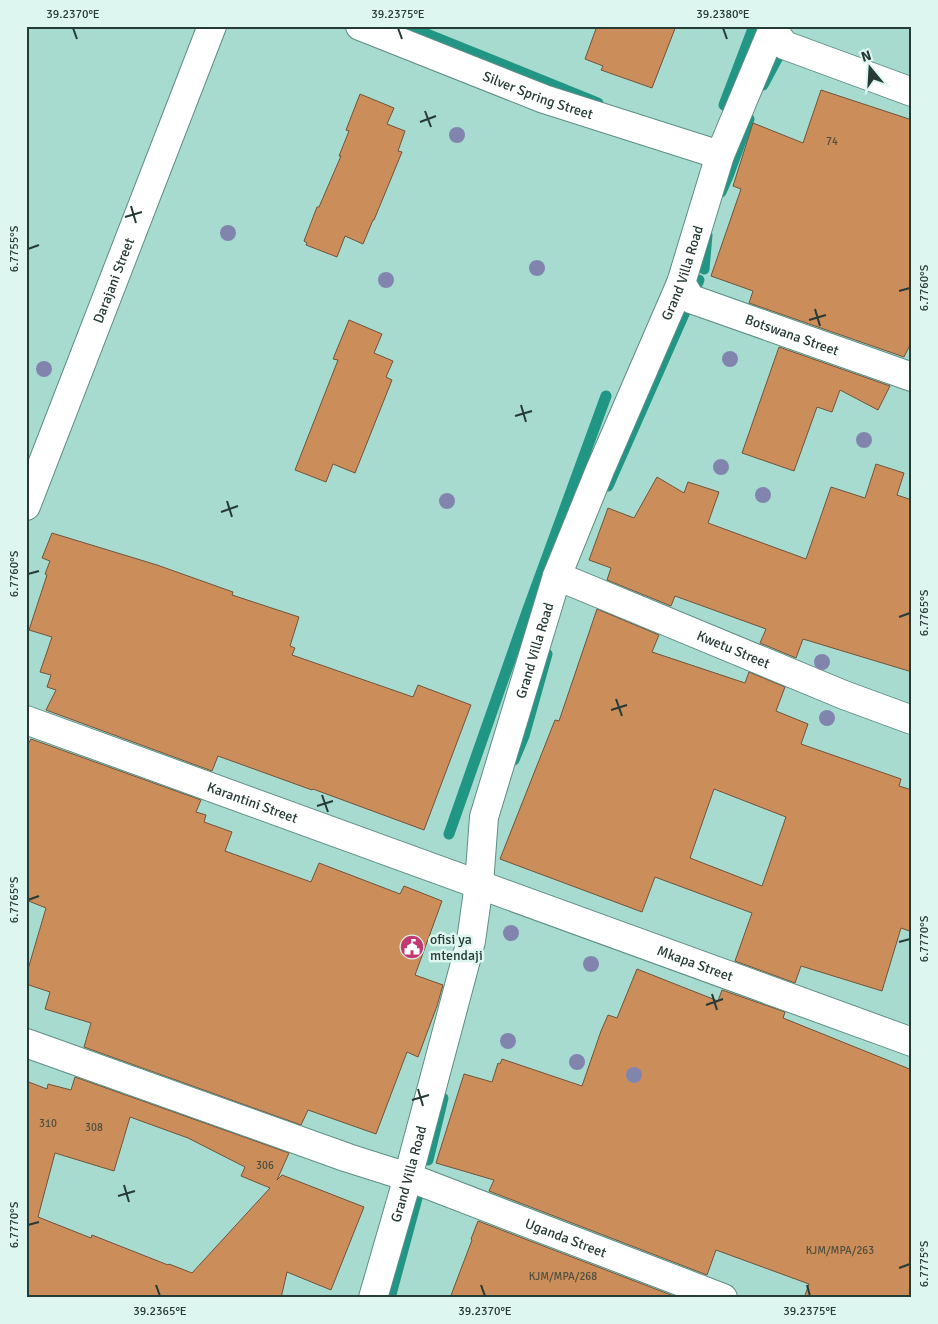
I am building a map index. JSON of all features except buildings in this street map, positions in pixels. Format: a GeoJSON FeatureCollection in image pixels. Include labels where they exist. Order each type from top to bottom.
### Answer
{"type":"FeatureCollection","features":[{"type":"Feature","properties":{"kind":"street","name":"Darajani Street"},"geometry":{"type":"LineString","coordinates":[[26,506],[212,26]]}},
{"type":"Feature","properties":{"kind":"street","name":"Silver Spring Street"},"geometry":{"type":"LineString","coordinates":[[360,26],[544,99],[720,156]]}},
{"type":"Feature","properties":{"kind":"street","name":"Grand Villa Road"},"geometry":{"type":"LineString","coordinates":[[373,1298],[408,1177],[471,941],[479,884],[484,817],[558,576],[600,470],[681,283],[720,156],[774,28]]}},
{"type":"Feature","properties":{"kind":"street"},"geometry":{"type":"LineString","coordinates":[[774,28],[784,45],[912,92]]}},
{"type":"Feature","properties":{"kind":"street","name":"Botswana Street"},"geometry":{"type":"LineString","coordinates":[[681,283],[691,299],[912,377]]}},
{"type":"Feature","properties":{"kind":"street","name":"Kwetu Street"},"geometry":{"type":"LineString","coordinates":[[558,576],[844,695],[912,720]]}},
{"type":"Feature","properties":{"kind":"street","name":"Karantini Street"},"geometry":{"type":"LineString","coordinates":[[26,720],[479,884]]}},
{"type":"Feature","properties":{"kind":"street","name":"Mkapa Street"},"geometry":{"type":"LineString","coordinates":[[479,884],[912,1042]]}},
{"type":"Feature","properties":{"kind":"street","name":"Uganda Street"},"geometry":{"type":"LineString","coordinates":[[26,1043],[348,1158],[408,1177],[723,1298]]}},
{"type":"Feature","properties":{"kind":"waterway"},"geometry":{"type":"LineString","coordinates":[[407,26],[598,103]]}},
{"type":"Feature","properties":{"kind":"waterway"},"geometry":{"type":"LineString","coordinates":[[724,105],[754,26]]}},
{"type":"Feature","properties":{"kind":"waterway"},"geometry":{"type":"LineString","coordinates":[[763,85],[785,44]]}},
{"type":"Feature","properties":{"kind":"waterway"},"geometry":{"type":"LineString","coordinates":[[721,192],[749,119]]}},
{"type":"Feature","properties":{"kind":"waterway"},"geometry":{"type":"LineString","coordinates":[[704,269],[707,235]]}},
{"type":"Feature","properties":{"kind":"waterway"},"geometry":{"type":"LineString","coordinates":[[608,486],[699,280]]}},
{"type":"Feature","properties":{"kind":"waterway"},"geometry":{"type":"LineString","coordinates":[[449,834],[528,609],[606,396]]}},
{"type":"Feature","properties":{"kind":"waterway"},"geometry":{"type":"LineString","coordinates":[[514,760],[524,736],[547,654]]}},
{"type":"Feature","properties":{"kind":"waterway"},"geometry":{"type":"LineString","coordinates":[[428,1160],[443,1098]]}},
{"type":"Feature","properties":{"kind":"waterway"},"geometry":{"type":"LineString","coordinates":[[390,1298],[417,1198]]}},
{"type":"Feature","properties":{"kind":"place","name":"ofisi ya mtendaji"},"geometry":{"type":"Point","coordinates":[412,947]}}]}
